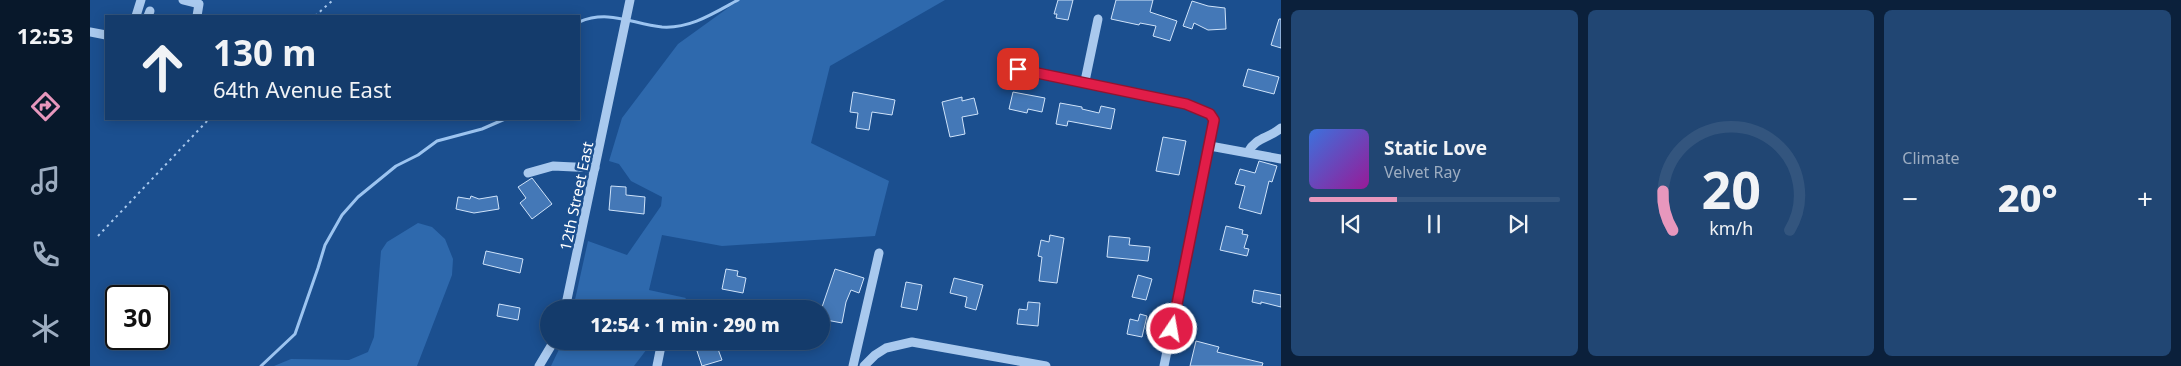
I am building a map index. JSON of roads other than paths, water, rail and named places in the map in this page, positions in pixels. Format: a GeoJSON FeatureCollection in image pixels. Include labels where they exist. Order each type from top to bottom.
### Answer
{"type":"FeatureCollection","features":[{"type":"Feature","properties":{"kind":"street"},"geometry":{"type":"LineString","coordinates":[[136,15],[141,0]]}},
{"type":"Feature","properties":{"kind":"street"},"geometry":{"type":"LineString","coordinates":[[183,0],[199,4],[197,15]]}},
{"type":"Feature","properties":{"kind":"street","name":"12th Street East"},"geometry":{"type":"LineString","coordinates":[[567,300],[630,0]]}},
{"type":"Feature","properties":{"kind":"street"},"geometry":{"type":"LineString","coordinates":[[1085,82],[1098,20]]}},
{"type":"Feature","properties":{"kind":"street"},"geometry":{"type":"LineString","coordinates":[[90,32],[105,35]]}},
{"type":"Feature","properties":{"kind":"street"},"geometry":{"type":"LineString","coordinates":[[1018,69],[1186,104],[1204,111],[1214,120],[1164,366]]}},
{"type":"Feature","properties":{"kind":"street"},"geometry":{"type":"LineString","coordinates":[[1248,152],[1257,140],[1266,138],[1281,128]]}},
{"type":"Feature","properties":{"kind":"street"},"geometry":{"type":"LineString","coordinates":[[1210,146],[1281,159]]}},
{"type":"Feature","properties":{"kind":"street"},"geometry":{"type":"LineString","coordinates":[[528,173],[553,166],[595,168]]}},
{"type":"Feature","properties":{"kind":"street"},"geometry":{"type":"LineString","coordinates":[[853,366],[879,253]]}},
{"type":"Feature","properties":{"kind":"street"},"geometry":{"type":"LineString","coordinates":[[864,366],[880,351],[912,342],[1046,366]]}},
{"type":"Feature","properties":{"kind":"street"},"geometry":{"type":"LineString","coordinates":[[540,366],[549,350]]}},
{"type":"Feature","properties":{"kind":"street"},"geometry":{"type":"LineString","coordinates":[[657,366],[660,350]]}},
{"type":"Feature","properties":{"kind":"waterway"},"geometry":{"type":"LineString","coordinates":[[580,22],[590,18],[611,17],[662,27],[672,27],[702,19],[738,0]]}},
{"type":"Feature","properties":{"kind":"waterway"},"geometry":{"type":"LineString","coordinates":[[261,366],[295,334],[325,245],[342,215],[358,197],[396,166],[418,155],[437,141],[482,129],[503,120]]}}]}
